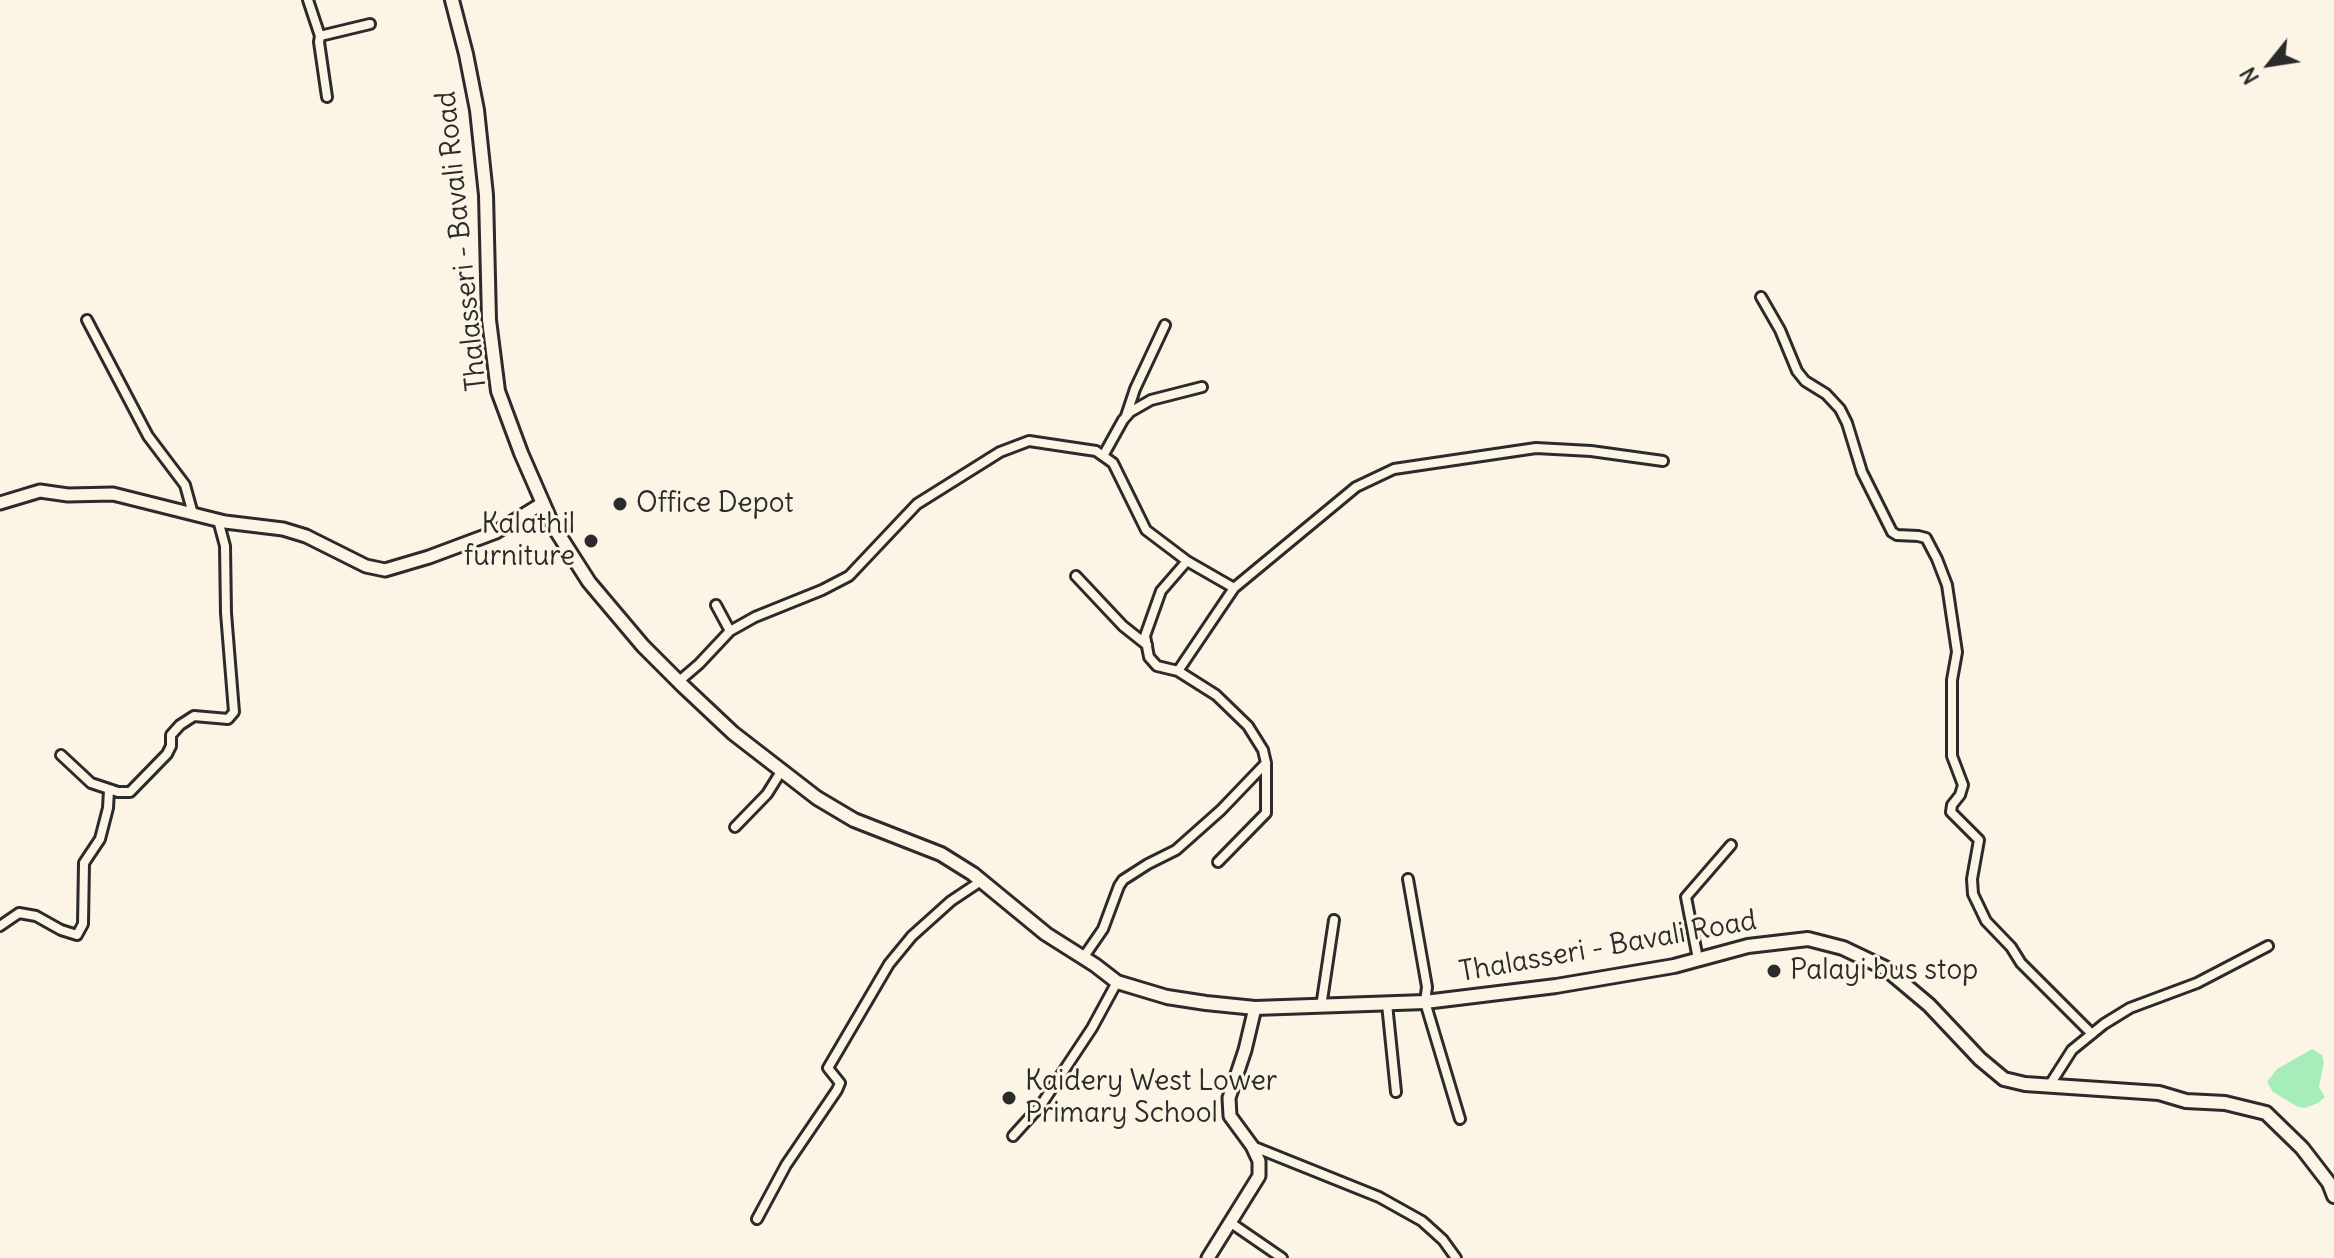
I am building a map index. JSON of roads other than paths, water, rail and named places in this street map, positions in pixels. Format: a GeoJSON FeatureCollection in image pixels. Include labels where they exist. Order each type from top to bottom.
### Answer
{"type":"FeatureCollection","features":[{"type":"Feature","properties":{"kind":"main road","name":"Thalasseri - Bavali Road"},"geometry":{"type":"LineString","coordinates":[[452,0],[477,110],[486,195],[489,320],[498,391],[552,524],[589,582],[643,646],[733,733],[817,798],[854,820],[941,854],[981,881],[1046,934],[1117,982],[1167,997],[1255,1008],[1425,1002],[1556,986],[1698,959],[1748,946],[1808,939],[1843,948],[1885,968],[1929,1005],[1980,1059],[2004,1079],[2025,1084],[2159,1093],[2186,1101],[2225,1103],[2266,1113],[2302,1148],[2329,1183],[2334,1196]]}},
{"type":"Feature","properties":{"kind":"street"},"geometry":{"type":"LineString","coordinates":[[308,0],[320,36],[327,97]]}},
{"type":"Feature","properties":{"kind":"street"},"geometry":{"type":"LineString","coordinates":[[320,36],[370,24]]}},
{"type":"Feature","properties":{"kind":"street"},"geometry":{"type":"LineString","coordinates":[[1761,297],[1780,330],[1797,371],[1840,409],[1862,472],[1892,532],[1926,538],[1937,559],[1947,585],[1957,652],[1952,680],[1952,756],[1963,785],[1951,812],[1979,840],[1972,879],[1973,894],[1986,921],[2021,963],[2092,1034]]}},
{"type":"Feature","properties":{"kind":"street"},"geometry":{"type":"LineString","coordinates":[[87,320],[148,436],[185,485],[193,514]]}},
{"type":"Feature","properties":{"kind":"street"},"geometry":{"type":"LineString","coordinates":[[1103,456],[1126,416],[1165,325]]}},
{"type":"Feature","properties":{"kind":"street"},"geometry":{"type":"LineString","coordinates":[[1126,416],[1151,400],[1202,387]]}},
{"type":"Feature","properties":{"kind":"street"},"geometry":{"type":"LineString","coordinates":[[678,682],[730,631],[849,576],[917,504],[1000,452],[1029,441],[1096,451],[1113,463],[1146,530],[1187,561],[1234,588]]}},
{"type":"Feature","properties":{"kind":"street"},"geometry":{"type":"LineString","coordinates":[[1178,671],[1234,588],[1356,487],[1394,469],[1536,448],[1591,451],[1663,461]]}},
{"type":"Feature","properties":{"kind":"street"},"geometry":{"type":"LineString","coordinates":[[0,503],[40,491],[68,495],[113,494],[218,520],[283,529],[306,536],[366,566],[385,570],[496,532],[543,503]]}},
{"type":"Feature","properties":{"kind":"street"},"geometry":{"type":"LineString","coordinates":[[61,755],[91,783],[109,790],[130,792],[167,754],[171,735],[180,725],[194,716],[228,719],[234,712],[226,613],[225,546],[218,520]]}},
{"type":"Feature","properties":{"kind":"street"},"geometry":{"type":"LineString","coordinates":[[1187,561],[1161,591],[1145,636],[1149,657],[1157,666],[1178,671],[1216,695],[1235,712],[1259,740],[1266,763],[1266,813],[1218,862]]}},
{"type":"Feature","properties":{"kind":"street"},"geometry":{"type":"LineString","coordinates":[[1076,576],[1123,626],[1147,645]]}},
{"type":"Feature","properties":{"kind":"street"},"geometry":{"type":"LineString","coordinates":[[716,605],[730,631]]}},
{"type":"Feature","properties":{"kind":"street"},"geometry":{"type":"LineString","coordinates":[[1083,958],[1103,929],[1123,880],[1176,850],[1221,810],[1266,763]]}},
{"type":"Feature","properties":{"kind":"street"},"geometry":{"type":"LineString","coordinates":[[735,827],[767,794],[782,770]]}},
{"type":"Feature","properties":{"kind":"street"},"geometry":{"type":"LineString","coordinates":[[0,926],[19,913],[36,916],[77,935],[83,924],[84,863],[100,839],[109,790]]}},
{"type":"Feature","properties":{"kind":"street"},"geometry":{"type":"LineString","coordinates":[[1698,959],[1686,897],[1731,845]]}},
{"type":"Feature","properties":{"kind":"street"},"geometry":{"type":"LineString","coordinates":[[1408,879],[1427,987],[1425,1002],[1460,1119]]}},
{"type":"Feature","properties":{"kind":"street"},"geometry":{"type":"LineString","coordinates":[[757,1219],[786,1165],[837,1090],[840,1083],[828,1068],[889,964],[912,936],[951,901],[981,881]]}},
{"type":"Feature","properties":{"kind":"street"},"geometry":{"type":"LineString","coordinates":[[1321,1007],[1334,920]]}},
{"type":"Feature","properties":{"kind":"street"},"geometry":{"type":"LineString","coordinates":[[2049,1086],[2072,1050],[2130,1008],[2197,983],[2268,946]]}},
{"type":"Feature","properties":{"kind":"street"},"geometry":{"type":"LineString","coordinates":[[1013,1136],[1041,1105],[1092,1028],[1117,982]]}},
{"type":"Feature","properties":{"kind":"street"},"geometry":{"type":"LineString","coordinates":[[1387,1004],[1396,1092]]}},
{"type":"Feature","properties":{"kind":"street"},"geometry":{"type":"LineString","coordinates":[[1208,1258],[1259,1176],[1259,1161],[1252,1146],[1230,1116],[1229,1098],[1255,1008]]}},
{"type":"Feature","properties":{"kind":"street"},"geometry":{"type":"LineString","coordinates":[[1252,1146],[1379,1197],[1422,1221],[1443,1240],[1456,1258]]}},
{"type":"Feature","properties":{"kind":"street"},"geometry":{"type":"LineString","coordinates":[[1231,1223],[1282,1258]]}},
{"type":"Feature","properties":{"kind":"place","name":"Office Depot"},"geometry":{"type":"Point","coordinates":[620,504]}},
{"type":"Feature","properties":{"kind":"place","name":"Kalathil furniture"},"geometry":{"type":"Point","coordinates":[591,541]}},
{"type":"Feature","properties":{"kind":"place","name":"Palayi bus stop"},"geometry":{"type":"Point","coordinates":[1774,971]}},
{"type":"Feature","properties":{"kind":"place","name":"Kaidery West Lower Primary School"},"geometry":{"type":"Point","coordinates":[1009,1098]}}]}
